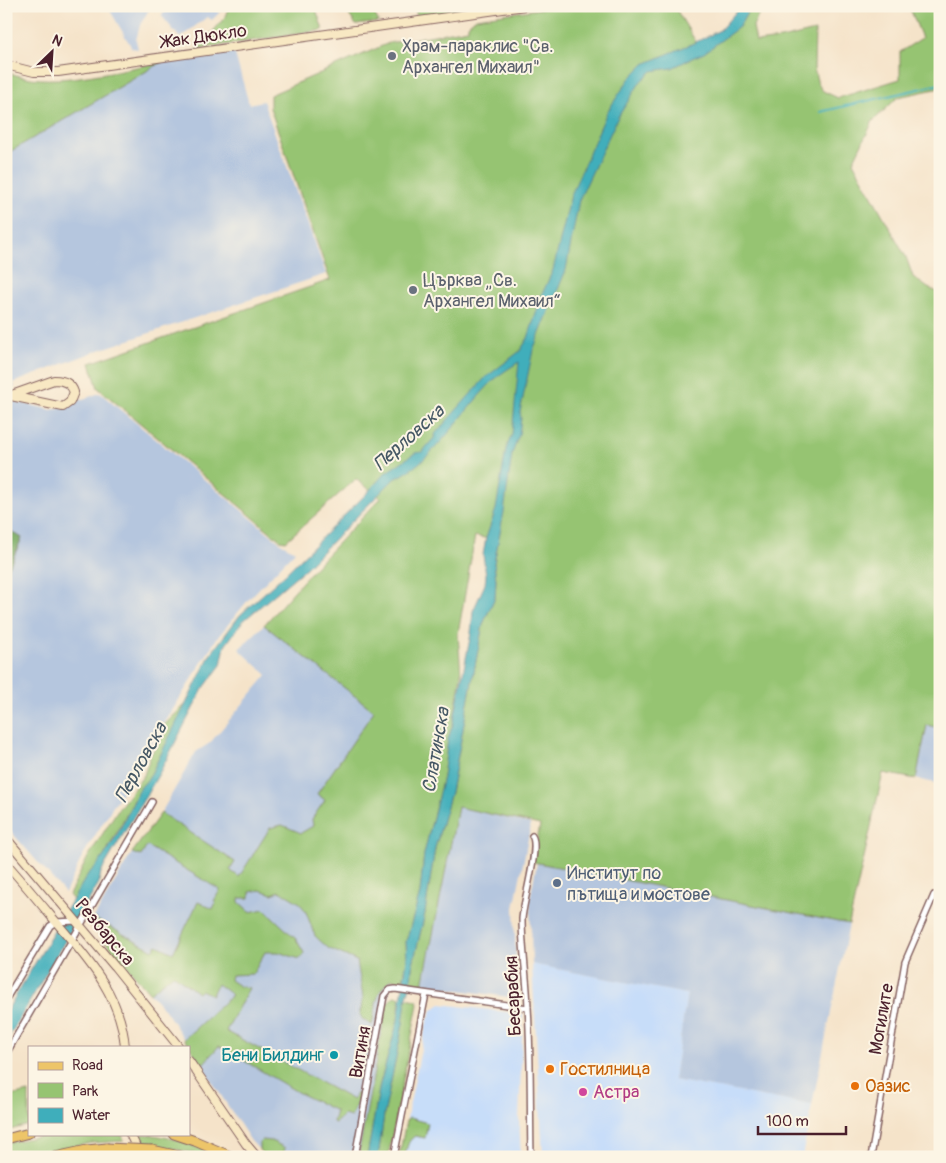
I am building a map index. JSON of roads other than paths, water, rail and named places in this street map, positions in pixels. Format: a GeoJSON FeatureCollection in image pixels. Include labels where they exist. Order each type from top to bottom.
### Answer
{"type":"FeatureCollection","features":[{"type":"Feature","properties":{"kind":"main road"},"geometry":{"type":"LineString","coordinates":[[6,1139],[28,1133]]}},
{"type":"Feature","properties":{"kind":"main road"},"geometry":{"type":"LineString","coordinates":[[180,1136],[232,1157]]}},
{"type":"Feature","properties":{"kind":"main road"},"geometry":{"type":"LineString","coordinates":[[55,1157],[107,1148],[152,1150],[184,1157]]}},
{"type":"Feature","properties":{"kind":"street","name":"Жак Дюкло"},"geometry":{"type":"LineString","coordinates":[[6,65],[34,72],[58,72],[525,6]]}},
{"type":"Feature","properties":{"kind":"street"},"geometry":{"type":"LineString","coordinates":[[59,380],[69,384],[74,392],[70,402],[62,407],[9,396],[59,380]]}},
{"type":"Feature","properties":{"kind":"street"},"geometry":{"type":"LineString","coordinates":[[6,1054],[72,940],[78,924],[152,802]]}},
{"type":"Feature","properties":{"kind":"street","name":"Бесарабия"},"geometry":{"type":"LineString","coordinates":[[531,1157],[528,1008],[522,920],[535,840],[532,836]]}},
{"type":"Feature","properties":{"kind":"street","name":"Резбарска"},"geometry":{"type":"LineString","coordinates":[[6,838],[122,974],[178,1046]]}},
{"type":"Feature","properties":{"kind":"street","name":"Резбарска"},"geometry":{"type":"LineString","coordinates":[[6,863],[101,977],[112,996],[120,1017],[124,1046]]}},
{"type":"Feature","properties":{"kind":"street","name":"Могилите"},"geometry":{"type":"LineString","coordinates":[[870,1157],[906,962],[934,895],[940,896]]}},
{"type":"Feature","properties":{"kind":"street"},"geometry":{"type":"LineString","coordinates":[[6,1000],[50,926],[56,922],[78,924]]}},
{"type":"Feature","properties":{"kind":"street","name":"Витиня"},"geometry":{"type":"LineString","coordinates":[[356,1157],[384,996],[389,990],[395,989],[528,1008]]}},
{"type":"Feature","properties":{"kind":"street"},"geometry":{"type":"LineString","coordinates":[[394,1157],[426,994]]}},
{"type":"Feature","properties":{"kind":"street"},"geometry":{"type":"LineString","coordinates":[[190,1062],[257,1157]]}},
{"type":"Feature","properties":{"kind":"street"},"geometry":{"type":"LineString","coordinates":[[131,1136],[141,1157]]}},
{"type":"Feature","properties":{"kind":"water"},"geometry":{"type":"Polygon","coordinates":[[[741,6],[751,6],[739,27],[704,53],[672,68],[652,71],[641,81],[618,117],[579,200],[566,270],[533,350],[520,412],[519,435],[512,454],[504,512],[494,563],[495,597],[483,624],[451,792],[435,848],[425,913],[412,968],[411,983],[384,1115],[378,1157],[367,1157],[380,1084],[398,1020],[407,959],[406,942],[420,893],[424,854],[443,777],[448,739],[453,724],[471,633],[473,611],[485,584],[486,575],[483,555],[486,538],[496,509],[506,449],[512,434],[519,362],[494,380],[423,460],[393,480],[307,567],[242,622],[225,646],[221,665],[203,689],[160,772],[101,872],[99,883],[6,1042],[6,1012],[88,874],[111,845],[141,787],[149,778],[210,655],[240,615],[285,574],[385,473],[415,453],[422,452],[434,438],[435,434],[485,378],[520,351],[528,338],[543,292],[553,270],[571,195],[607,112],[629,79],[644,64],[720,30],[741,6]]]}},
{"type":"Feature","properties":{"kind":"waterway"},"geometry":{"type":"LineString","coordinates":[[820,112],[940,84]]}},
{"type":"Feature","properties":{"kind":"place","name":"Храм-параклис \"Св. Архангел Михаил\""},"geometry":{"type":"Point","coordinates":[392,56]}},
{"type":"Feature","properties":{"kind":"place","name":"Църква „Св. Архангел Михаил“"},"geometry":{"type":"Point","coordinates":[413,290]}},
{"type":"Feature","properties":{"kind":"place","name":"Институт по пътища и мостове"},"geometry":{"type":"Point","coordinates":[557,883]}},
{"type":"Feature","properties":{"kind":"place","name":"Бени Билдинг"},"geometry":{"type":"Point","coordinates":[334,1055]}},
{"type":"Feature","properties":{"kind":"place","name":"Гостилница"},"geometry":{"type":"Point","coordinates":[550,1069]}},
{"type":"Feature","properties":{"kind":"place","name":"Оазис"},"geometry":{"type":"Point","coordinates":[855,1086]}},
{"type":"Feature","properties":{"kind":"place","name":"Астра"},"geometry":{"type":"Point","coordinates":[583,1092]}},
{"type":"Feature","properties":{"kind":"water label","name":"Перловска"},"geometry":{"type":"Point","coordinates":[408,437]}},
{"type":"Feature","properties":{"kind":"water label","name":"Слатинска"},"geometry":{"type":"Point","coordinates":[435,750]}},
{"type":"Feature","properties":{"kind":"water label","name":"Перловска"},"geometry":{"type":"Point","coordinates":[140,762]}}]}
